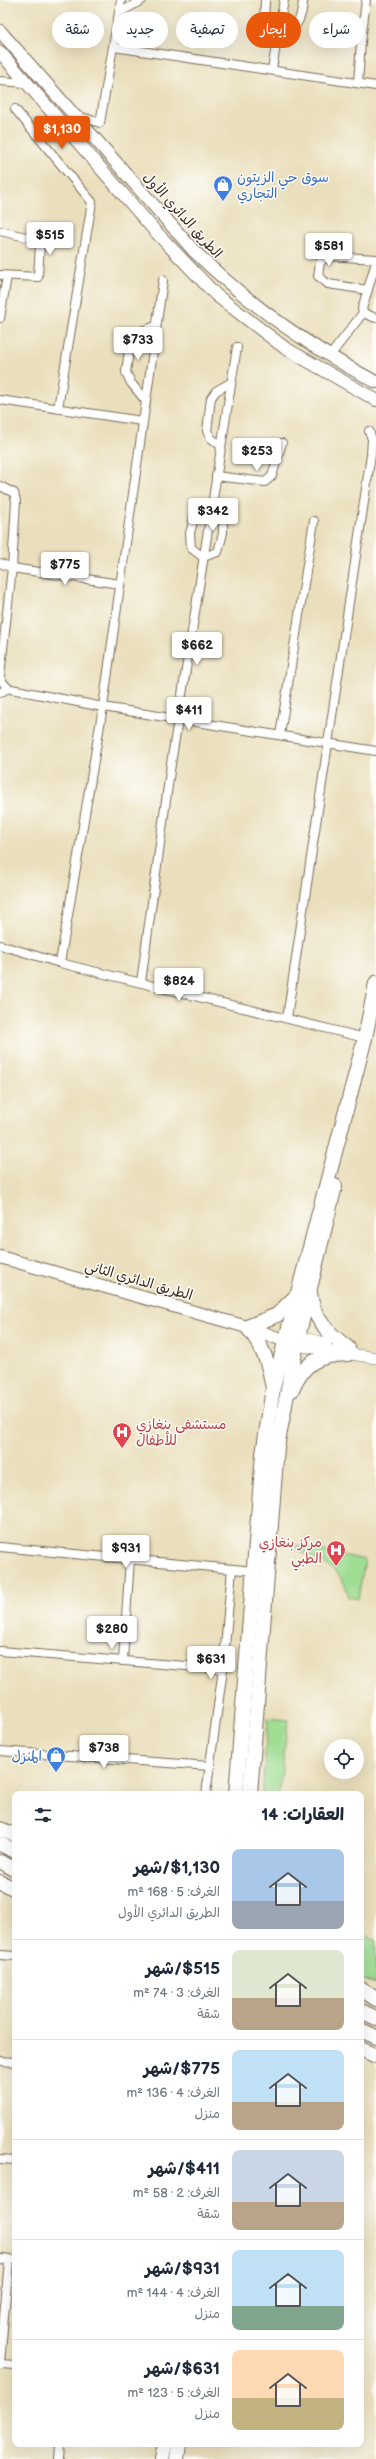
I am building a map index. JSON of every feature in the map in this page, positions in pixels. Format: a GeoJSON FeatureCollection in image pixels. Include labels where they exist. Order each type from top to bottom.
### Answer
{"type":"FeatureCollection","features":[{"type":"Feature","properties":{"kind":"highway"},"geometry":{"type":"LineString","coordinates":[[236,1791],[263,1454],[273,1388],[292,1339],[365,1038],[376,983]]}},
{"type":"Feature","properties":{"kind":"highway"},"geometry":{"type":"LineString","coordinates":[[273,1388],[265,1355],[254,1335],[247,1327],[277,1315],[304,1291],[376,1027]]}},
{"type":"Feature","properties":{"kind":"highway"},"geometry":{"type":"LineString","coordinates":[[304,1291],[316,1316],[324,1328],[348,1351]]}},
{"type":"Feature","properties":{"kind":"highway"},"geometry":{"type":"LineString","coordinates":[[250,1791],[274,1477],[292,1339]]}},
{"type":"Feature","properties":{"kind":"highway"},"geometry":{"type":"LineString","coordinates":[[284,1407],[297,1378],[311,1363],[329,1354],[348,1351]]}},
{"type":"Feature","properties":{"kind":"highway"},"geometry":{"type":"LineString","coordinates":[[0,1829],[12,1834]]}},
{"type":"Feature","properties":{"kind":"highway"},"geometry":{"type":"LineString","coordinates":[[0,1844],[12,1850]]}},
{"type":"Feature","properties":{"kind":"highway"},"geometry":{"type":"LineString","coordinates":[[0,1862],[12,1868]]}},
{"type":"Feature","properties":{"kind":"highway"},"geometry":{"type":"LineString","coordinates":[[0,1882],[12,1888]]}},
{"type":"Feature","properties":{"kind":"highway"},"geometry":{"type":"LineString","coordinates":[[364,1991],[376,1999]]}},
{"type":"Feature","properties":{"kind":"highway"},"geometry":{"type":"LineString","coordinates":[[364,2012],[376,2018]]}},
{"type":"Feature","properties":{"kind":"highway"},"geometry":{"type":"LineString","coordinates":[[364,2031],[376,2037]]}},
{"type":"Feature","properties":{"kind":"highway"},"geometry":{"type":"LineString","coordinates":[[364,2050],[376,2056]]}},
{"type":"Feature","properties":{"kind":"highway"},"geometry":{"type":"LineString","coordinates":[[162,2459],[164,2447]]}},
{"type":"Feature","properties":{"kind":"highway"},"geometry":{"type":"LineString","coordinates":[[177,2459],[179,2447]]}},
{"type":"Feature","properties":{"kind":"main road","name":"الطريق الدائري الأول"},"geometry":{"type":"LineString","coordinates":[[0,31],[194,251],[225,282],[283,327],[329,357],[376,382]]}},
{"type":"Feature","properties":{"kind":"main road"},"geometry":{"type":"LineString","coordinates":[[0,52],[164,241],[216,295],[285,348],[376,400]]}},
{"type":"Feature","properties":{"kind":"main road","name":"الطريق الدائري الثاني"},"geometry":{"type":"LineString","coordinates":[[0,1257],[292,1339]]}},
{"type":"Feature","properties":{"kind":"main road"},"geometry":{"type":"LineString","coordinates":[[292,1339],[376,1358]]}},
{"type":"Feature","properties":{"kind":"main road"},"geometry":{"type":"LineString","coordinates":[[348,1351],[376,1351]]}},
{"type":"Feature","properties":{"kind":"street"},"geometry":{"type":"LineString","coordinates":[[119,12],[121,0]]}},
{"type":"Feature","properties":{"kind":"street"},"geometry":{"type":"LineString","coordinates":[[121,12],[142,0]]}},
{"type":"Feature","properties":{"kind":"street"},"geometry":{"type":"LineString","coordinates":[[264,12],[265,0]]}},
{"type":"Feature","properties":{"kind":"street"},"geometry":{"type":"LineString","coordinates":[[282,12],[284,0]]}},
{"type":"Feature","properties":{"kind":"street"},"geometry":{"type":"LineString","coordinates":[[301,12],[303,0]]}},
{"type":"Feature","properties":{"kind":"street"},"geometry":{"type":"LineString","coordinates":[[358,83],[366,0]]}},
{"type":"Feature","properties":{"kind":"street"},"geometry":{"type":"LineString","coordinates":[[72,114],[100,123],[114,48]]}},
{"type":"Feature","properties":{"kind":"street"},"geometry":{"type":"LineString","coordinates":[[121,48],[272,69],[376,86]]}},
{"type":"Feature","properties":{"kind":"street"},"geometry":{"type":"LineString","coordinates":[[272,69],[275,48]]}},
{"type":"Feature","properties":{"kind":"street"},"geometry":{"type":"LineString","coordinates":[[0,81],[27,83]]}},
{"type":"Feature","properties":{"kind":"street"},"geometry":{"type":"LineString","coordinates":[[15,109],[92,202],[58,408]]}},
{"type":"Feature","properties":{"kind":"street"},"geometry":{"type":"LineString","coordinates":[[0,231],[40,241],[38,276],[3,276],[0,318]]}},
{"type":"Feature","properties":{"kind":"street"},"geometry":{"type":"LineString","coordinates":[[329,357],[363,313],[376,261],[328,256],[320,262],[318,276],[324,282],[368,290]]}},
{"type":"Feature","properties":{"kind":"street"},"geometry":{"type":"LineString","coordinates":[[60,963],[103,707],[163,280]]}},
{"type":"Feature","properties":{"kind":"street"},"geometry":{"type":"LineString","coordinates":[[363,313],[376,318]]}},
{"type":"Feature","properties":{"kind":"street"},"geometry":{"type":"LineString","coordinates":[[145,400],[131,383],[126,372],[130,343],[140,332],[156,326]]}},
{"type":"Feature","properties":{"kind":"street"},"geometry":{"type":"LineString","coordinates":[[141,982],[203,557],[237,347]]}},
{"type":"Feature","properties":{"kind":"street"},"geometry":{"type":"LineString","coordinates":[[220,445],[211,438],[207,431],[211,398],[216,391],[230,383]]}},
{"type":"Feature","properties":{"kind":"street"},"geometry":{"type":"LineString","coordinates":[[0,400],[142,421]]}},
{"type":"Feature","properties":{"kind":"street"},"geometry":{"type":"LineString","coordinates":[[288,1018],[327,743],[371,455],[372,439],[369,431]]}},
{"type":"Feature","properties":{"kind":"street"},"geometry":{"type":"LineString","coordinates":[[216,476],[265,482],[272,476],[282,443]]}},
{"type":"Feature","properties":{"kind":"street"},"geometry":{"type":"LineString","coordinates":[[0,486],[10,490],[16,498],[12,568],[0,677],[5,682],[3,690],[376,751]]}},
{"type":"Feature","properties":{"kind":"street"},"geometry":{"type":"LineString","coordinates":[[203,557],[218,552],[223,533],[223,516],[212,506]]}},
{"type":"Feature","properties":{"kind":"street"},"geometry":{"type":"LineString","coordinates":[[203,557],[192,548],[190,533],[195,515],[212,506]]}},
{"type":"Feature","properties":{"kind":"street"},"geometry":{"type":"LineString","coordinates":[[280,735],[314,521]]}},
{"type":"Feature","properties":{"kind":"street"},"geometry":{"type":"LineString","coordinates":[[0,562],[12,568],[120,584]]}},
{"type":"Feature","properties":{"kind":"street"},"geometry":{"type":"LineString","coordinates":[[0,945],[60,963],[365,1038]]}},
{"type":"Feature","properties":{"kind":"street"},"geometry":{"type":"LineString","coordinates":[[0,1547],[254,1571]]}},
{"type":"Feature","properties":{"kind":"street"},"geometry":{"type":"LineString","coordinates":[[122,1660],[130,1559]]}},
{"type":"Feature","properties":{"kind":"street"},"geometry":{"type":"LineString","coordinates":[[206,1791],[223,1669],[232,1569]]}},
{"type":"Feature","properties":{"kind":"street"},"geometry":{"type":"LineString","coordinates":[[0,1651],[223,1669]]}},
{"type":"Feature","properties":{"kind":"street"},"geometry":{"type":"LineString","coordinates":[[0,1751],[210,1766]]}},
{"type":"Feature","properties":{"kind":"street"},"geometry":{"type":"LineString","coordinates":[[0,1955],[12,1956]]}},
{"type":"Feature","properties":{"kind":"street"},"geometry":{"type":"LineString","coordinates":[[0,2060],[12,2062]]}},
{"type":"Feature","properties":{"kind":"street"},"geometry":{"type":"LineString","coordinates":[[0,2159],[12,2160]]}},
{"type":"Feature","properties":{"kind":"street"},"geometry":{"type":"LineString","coordinates":[[8,2260],[0,2363],[12,2365]]}},
{"type":"Feature","properties":{"kind":"street"},"geometry":{"type":"LineString","coordinates":[[59,2459],[60,2447]]}},
{"type":"Feature","properties":{"kind":"green space"},"geometry":{"type":"Polygon","coordinates":[[[296,1545],[365,1560],[358,1599],[348,1597],[346,1587],[336,1572],[322,1562],[297,1549],[296,1545]]]}},
{"type":"Feature","properties":{"kind":"green space"},"geometry":{"type":"Polygon","coordinates":[[[268,1718],[288,1720],[279,1791],[262,1791],[268,1718]]]}},
{"type":"Feature","properties":{"kind":"green space"},"geometry":{"type":"Polygon","coordinates":[[[364,1934],[376,1941],[376,1984],[364,1980],[364,1934]]]}},
{"type":"Feature","properties":{"kind":"place","name":"سوق حي الزيتون التجاري"},"geometry":{"type":"Point","coordinates":[223,202]}},
{"type":"Feature","properties":{"kind":"place","name":"مستشفى بنغازي للأطفال"},"geometry":{"type":"Point","coordinates":[122,1449]}},
{"type":"Feature","properties":{"kind":"place","name":"مركز بنغازي الطبي"},"geometry":{"type":"Point","coordinates":[336,1567]}},
{"type":"Feature","properties":{"kind":"place","name":"المنزل"},"geometry":{"type":"Point","coordinates":[56,1773]}}]}
